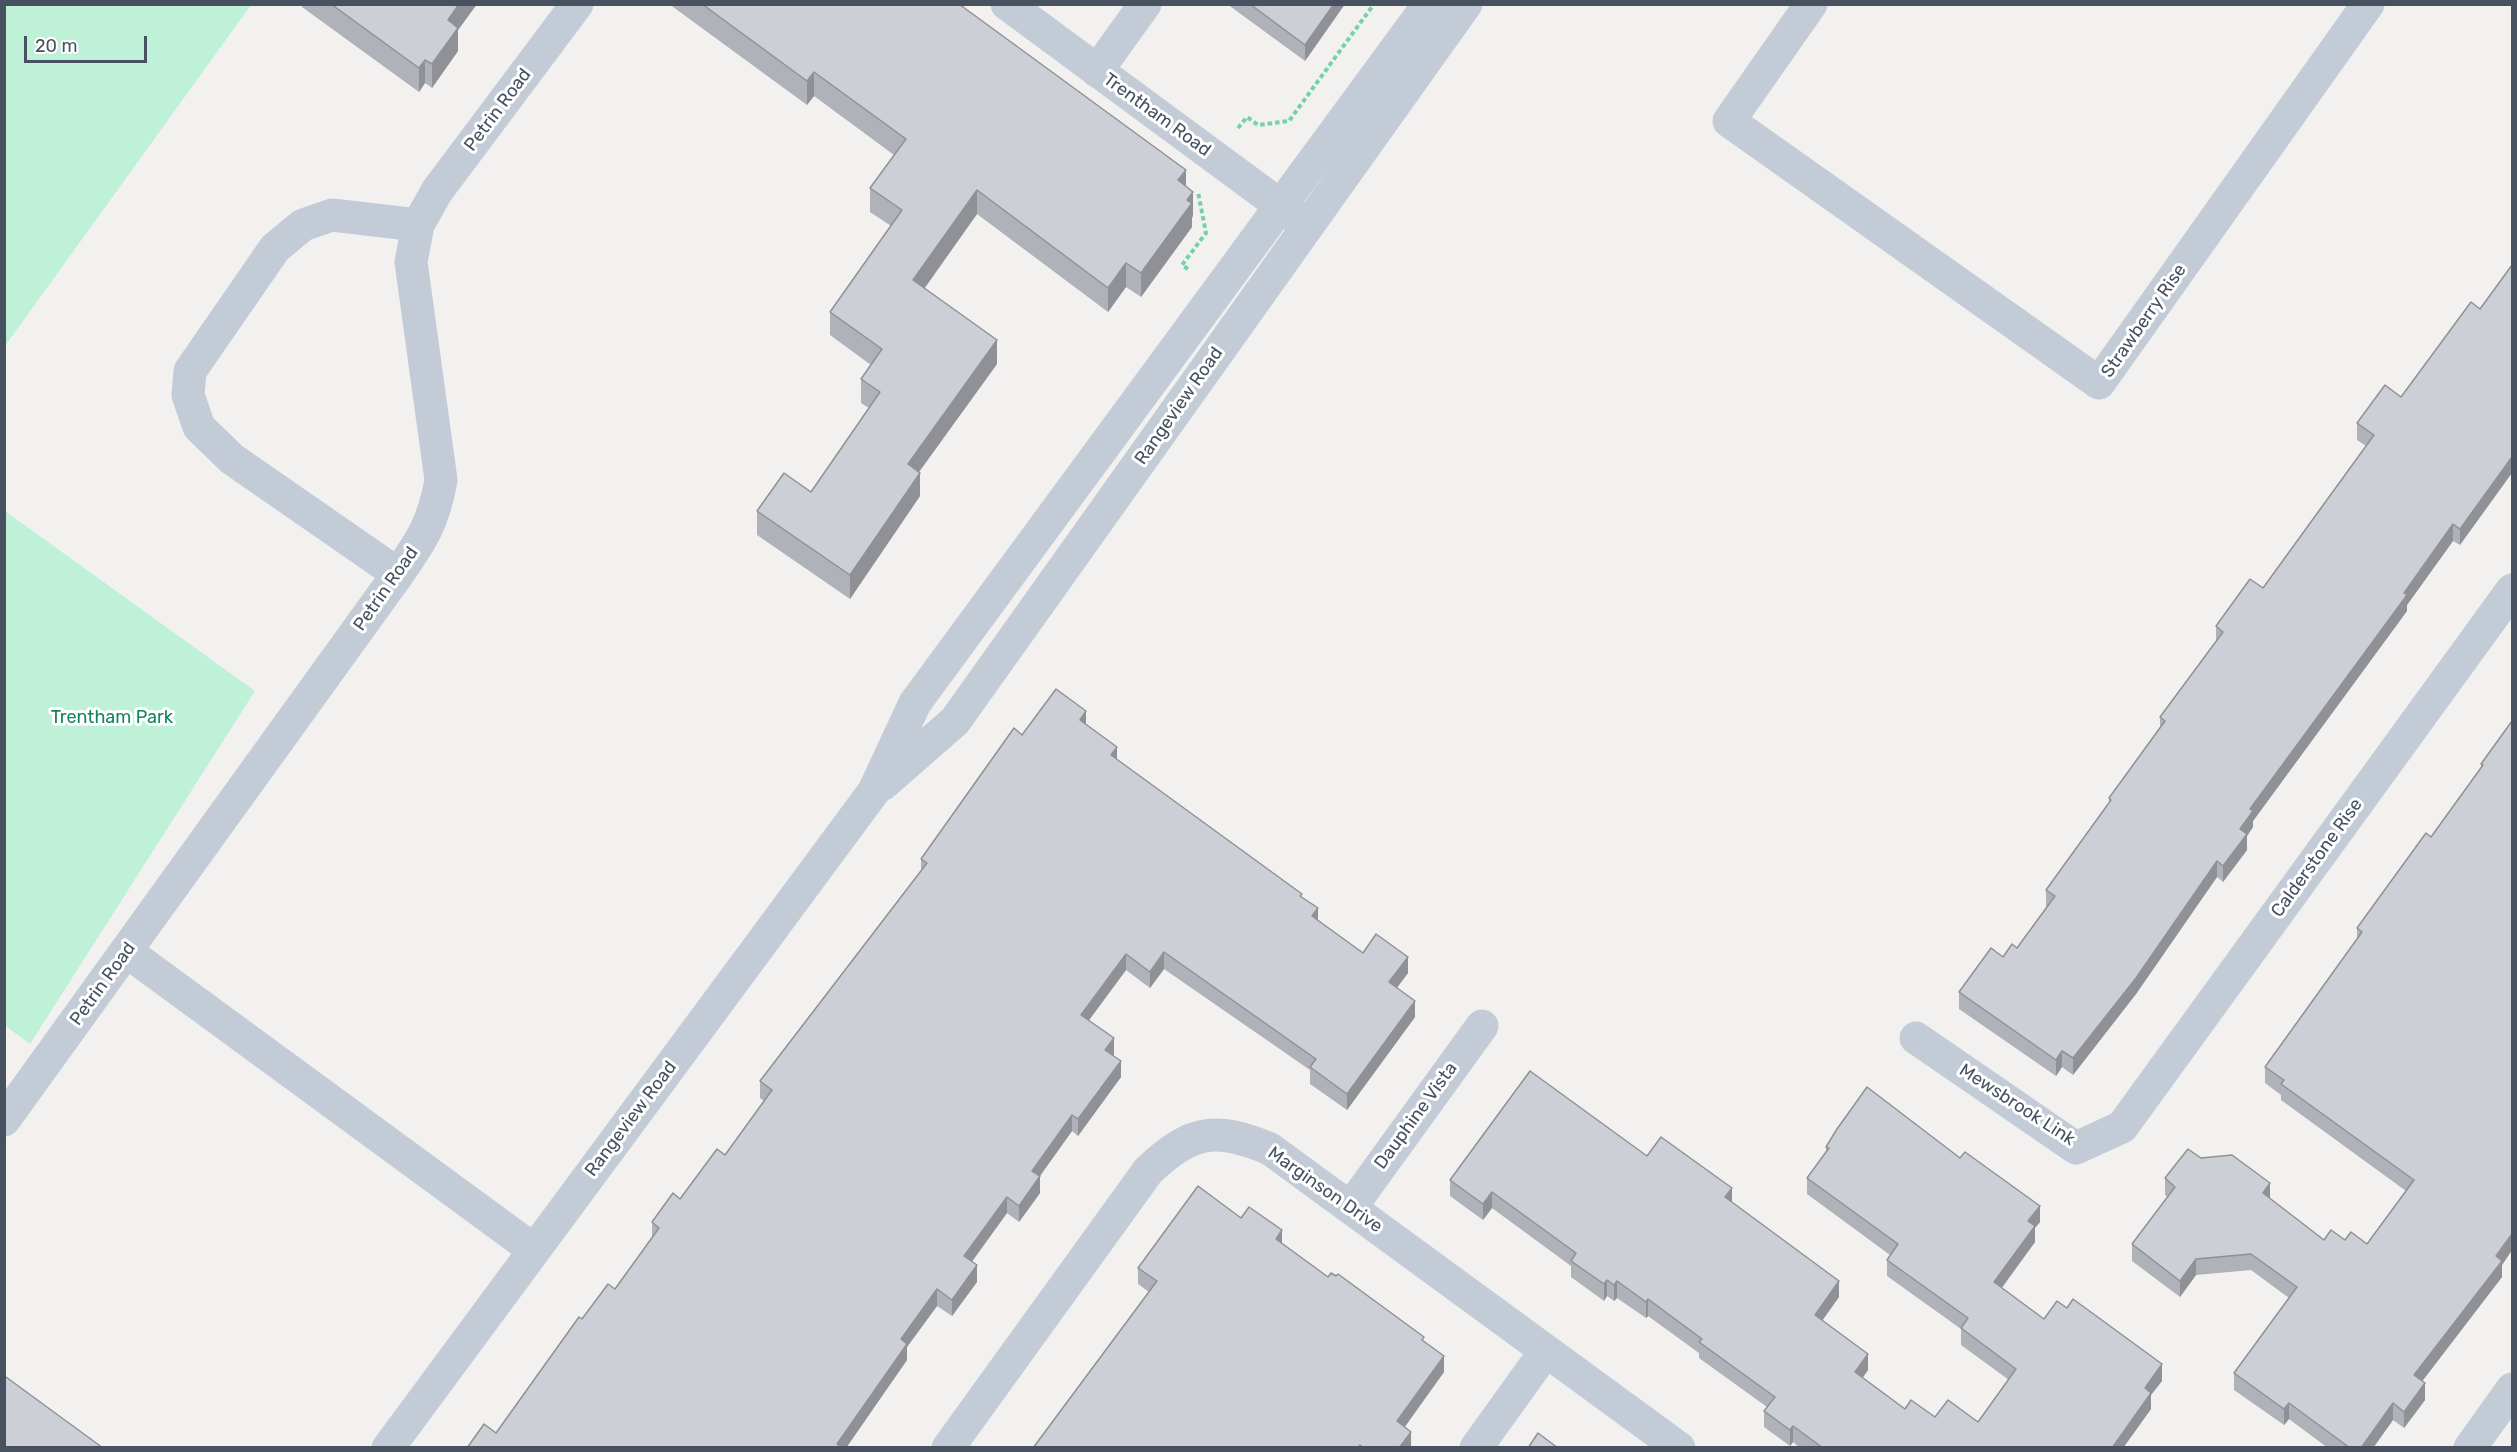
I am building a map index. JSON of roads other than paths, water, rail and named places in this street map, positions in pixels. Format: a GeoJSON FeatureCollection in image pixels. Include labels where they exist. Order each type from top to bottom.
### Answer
{"type":"FeatureCollection","features":[{"type":"Feature","properties":{"kind":"street","name":"Petrin Road"},"geometry":{"type":"LineString","coordinates":[[4,1120],[398,574],[417,547],[436,512],[441,480],[411,262],[418,225],[437,191],[577,4]]}},
{"type":"Feature","properties":{"kind":"street","name":"Trentham Road"},"geometry":{"type":"LineString","coordinates":[[1007,4],[1295,216]]}},
{"type":"Feature","properties":{"kind":"street"},"geometry":{"type":"LineString","coordinates":[[1097,71],[1146,4]]}},
{"type":"Feature","properties":{"kind":"street","name":"Rangeview Road"},"geometry":{"type":"LineString","coordinates":[[1295,216],[1429,4]]}},
{"type":"Feature","properties":{"kind":"street","name":"Rangeview Road"},"geometry":{"type":"LineString","coordinates":[[388,1448],[874,791],[915,703],[1295,216],[1466,4]]}},
{"type":"Feature","properties":{"kind":"street","name":"Strawberry Rise"},"geometry":{"type":"LineString","coordinates":[[1811,4],[1729,121],[2100,384],[2368,4]]}},
{"type":"Feature","properties":{"kind":"street"},"geometry":{"type":"LineString","coordinates":[[398,574],[232,459],[199,427],[188,395],[190,371],[275,248],[303,225],[332,215],[418,225]]}},
{"type":"Feature","properties":{"kind":"street","name":"Calderstone Rise"},"geometry":{"type":"LineString","coordinates":[[2122,1127],[2512,590]]}},
{"type":"Feature","properties":{"kind":"street"},"geometry":{"type":"LineString","coordinates":[[126,951],[534,1250]]}},
{"type":"Feature","properties":{"kind":"street","name":"Dauphine Vista"},"geometry":{"type":"LineString","coordinates":[[1351,1207],[1482,1026]]}},
{"type":"Feature","properties":{"kind":"street","name":"Mewsbrook Link"},"geometry":{"type":"LineString","coordinates":[[1916,1038],[2076,1148],[2122,1127]]}},
{"type":"Feature","properties":{"kind":"street","name":"Marginson Drive"},"geometry":{"type":"LineString","coordinates":[[948,1448],[1148,1171],[1172,1149],[1201,1136],[1238,1136],[1269,1149],[1679,1448]]}},
{"type":"Feature","properties":{"kind":"street"},"geometry":{"type":"LineString","coordinates":[[1476,1448],[1545,1352]]}},
{"type":"Feature","properties":{"kind":"street"},"geometry":{"type":"LineString","coordinates":[[2470,1448],[2512,1389]]}},
{"type":"Feature","properties":{"kind":"park label","name":"Trentham Park"},"geometry":{"type":"Point","coordinates":[112,718]}}]}
